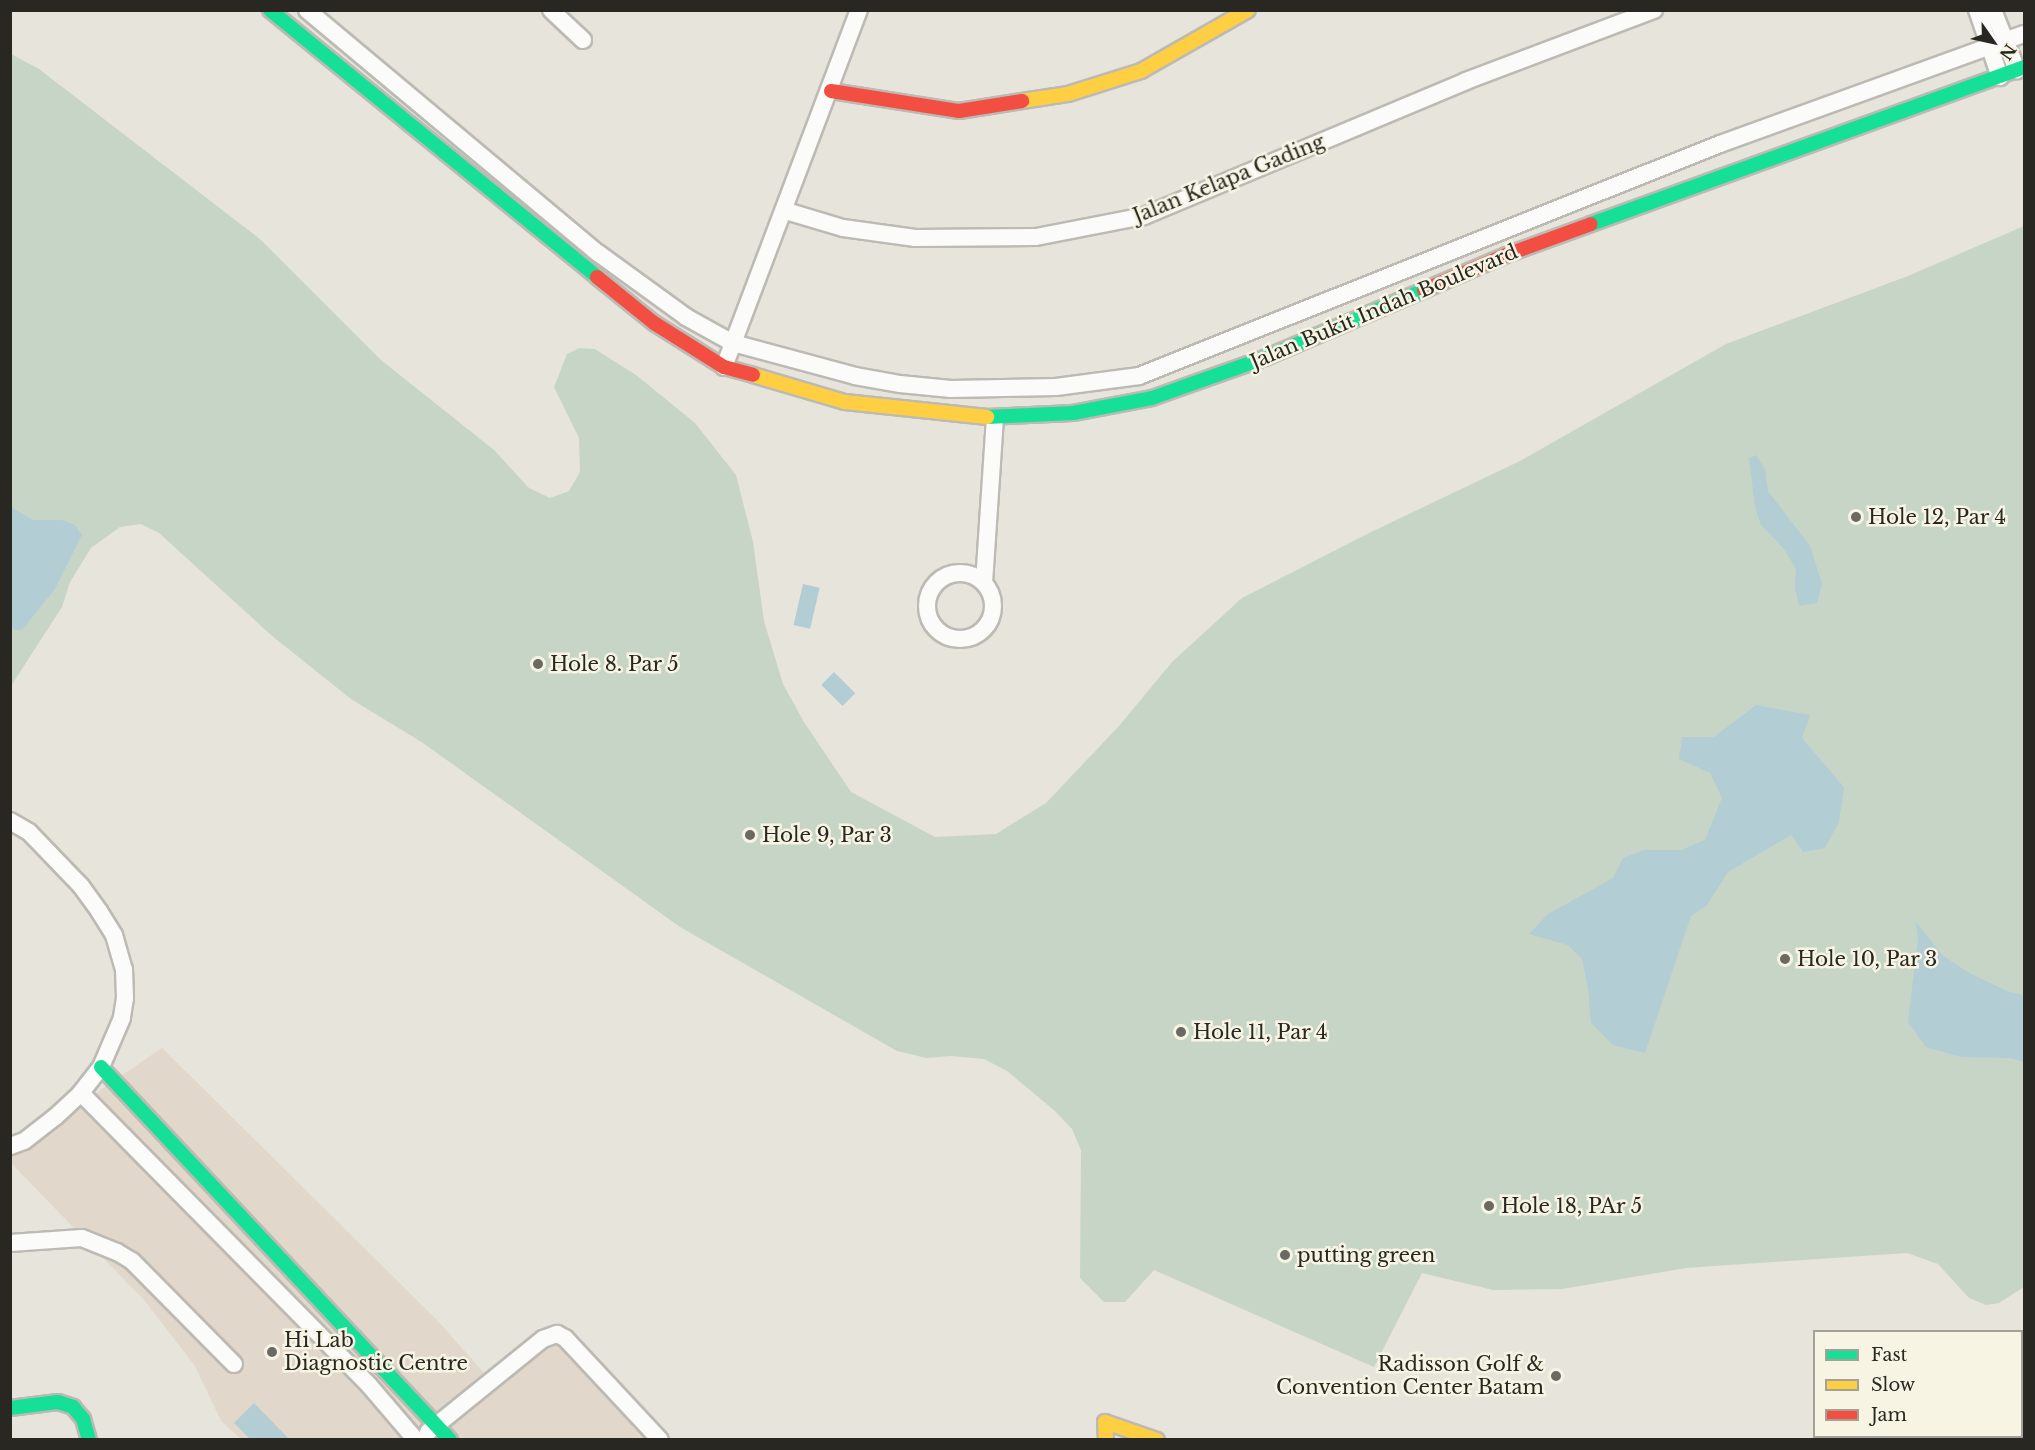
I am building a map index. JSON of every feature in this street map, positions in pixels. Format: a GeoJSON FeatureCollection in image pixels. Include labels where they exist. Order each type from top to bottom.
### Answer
{"type":"FeatureCollection","features":[{"type":"Feature","properties":{"kind":"street"},"geometry":{"type":"LineString","coordinates":[[551,10],[583,40]]}},
{"type":"Feature","properties":{"kind":"street"},"geometry":{"type":"LineString","coordinates":[[724,367],[786,211],[859,10]]}},
{"type":"Feature","properties":{"kind":"street"},"geometry":{"type":"LineString","coordinates":[[831,91],[959,111],[1068,94],[1141,71],[1248,10]]}},
{"type":"Feature","properties":{"kind":"street","name":"Jalan Kelapa Gading"},"geometry":{"type":"LineString","coordinates":[[786,211],[843,228],[915,238],[1036,237],[1144,216],[1466,81],[1654,10]]}},
{"type":"Feature","properties":{"kind":"street"},"geometry":{"type":"LineString","coordinates":[[1977,10],[1998,44],[2021,68]]}},
{"type":"Feature","properties":{"kind":"street"},"geometry":{"type":"LineString","coordinates":[[1993,10],[2000,77]]}},
{"type":"Feature","properties":{"kind":"street","name":"Jalan Bukit Indah Boulevard"},"geometry":{"type":"LineString","coordinates":[[271,11],[654,323],[724,367],[845,402],[995,418],[1073,413],[1152,398],[1267,357],[1506,255],[2021,68]]}},
{"type":"Feature","properties":{"kind":"street"},"geometry":{"type":"LineString","coordinates":[[295,30],[309,11],[598,253],[686,317],[733,344],[855,376],[941,388],[1056,387],[1139,376],[1500,234],[1720,144],[2025,34]]}},
{"type":"Feature","properties":{"kind":"street"},"geometry":{"type":"LineString","coordinates":[[1500,234],[1506,255]]}},
{"type":"Feature","properties":{"kind":"street"},"geometry":{"type":"LineString","coordinates":[[984,583],[995,418]]}},
{"type":"Feature","properties":{"kind":"street"},"geometry":{"type":"LineString","coordinates":[[10,821],[28,832],[81,886],[114,935],[124,969],[125,998],[122,1018],[101,1067],[81,1093],[55,1118],[24,1141],[10,1146]]}},
{"type":"Feature","properties":{"kind":"street"},"geometry":{"type":"LineString","coordinates":[[101,1067],[450,1440]]}},
{"type":"Feature","properties":{"kind":"street"},"geometry":{"type":"LineString","coordinates":[[81,1093],[356,1372],[417,1440],[543,1339],[557,1334],[565,1338],[660,1440]]}},
{"type":"Feature","properties":{"kind":"street"},"geometry":{"type":"LineString","coordinates":[[10,1243],[82,1238],[117,1252],[132,1261],[234,1364]]}},
{"type":"Feature","properties":{"kind":"street"},"geometry":{"type":"LineString","coordinates":[[10,1408],[58,1402],[74,1407],[84,1419],[89,1440]]}},
{"type":"Feature","properties":{"kind":"street"},"geometry":{"type":"LineString","coordinates":[[1106,1440],[1105,1422],[1156,1440]]}},
{"type":"Feature","properties":{"kind":"shaded area"},"geometry":{"type":"Polygon","coordinates":[[[162,1048],[437,1320],[492,1382],[550,1329],[654,1439],[241,1439],[221,1421],[195,1366],[145,1301],[11,1163],[11,1145],[82,1107],[102,1089],[162,1048]]]}},
{"type":"Feature","properties":{"kind":"green space"},"geometry":{"type":"Polygon","coordinates":[[[11,54],[39,69],[260,239],[381,360],[494,450],[529,488],[550,498],[569,491],[580,472],[579,438],[554,387],[567,354],[579,348],[595,349],[636,375],[695,423],[736,475],[753,542],[764,621],[783,684],[804,722],[851,792],[935,837],[996,834],[1046,803],[1119,726],[1172,662],[1242,598],[1367,534],[1522,460],[1726,344],[1908,276],[2024,226],[2024,1287],[1999,1303],[1986,1305],[1969,1298],[1938,1264],[1907,1253],[1686,1268],[1562,1289],[1493,1290],[1422,1273],[1374,1367],[1154,1270],[1125,1302],[1104,1302],[1080,1278],[1081,1150],[1072,1129],[1055,1111],[1007,1071],[984,1059],[951,1056],[926,1058],[897,1051],[680,927],[423,743],[351,699],[271,635],[159,533],[141,524],[120,527],[91,548],[70,582],[62,607],[11,686],[11,54]]]}},
{"type":"Feature","properties":{"kind":"water"},"geometry":{"type":"Polygon","coordinates":[[[1756,455],[1765,469],[1768,491],[1810,546],[1822,584],[1817,603],[1799,606],[1795,588],[1796,569],[1784,549],[1761,525],[1755,507],[1749,458],[1756,455]]]}},
{"type":"Feature","properties":{"kind":"water"},"geometry":{"type":"Polygon","coordinates":[[[11,507],[33,520],[62,520],[75,525],[82,535],[55,589],[22,630],[14,630],[11,624],[11,507]]]}},
{"type":"Feature","properties":{"kind":"water"},"geometry":{"type":"Polygon","coordinates":[[[803,584],[820,588],[810,629],[794,625],[803,584]]]}},
{"type":"Feature","properties":{"kind":"water"},"geometry":{"type":"Polygon","coordinates":[[[834,672],[855,693],[842,706],[821,685],[834,672]]]}},
{"type":"Feature","properties":{"kind":"water"},"geometry":{"type":"Polygon","coordinates":[[[1756,705],[1810,715],[1802,738],[1844,787],[1839,822],[1825,848],[1803,852],[1791,835],[1728,872],[1707,905],[1691,916],[1645,1053],[1613,1045],[1591,1023],[1588,988],[1582,959],[1568,945],[1529,934],[1548,914],[1613,878],[1623,858],[1644,850],[1681,850],[1705,840],[1722,798],[1710,773],[1679,759],[1682,737],[1714,737],[1756,705]]]}},
{"type":"Feature","properties":{"kind":"water"},"geometry":{"type":"Polygon","coordinates":[[[1916,922],[1942,955],[1971,974],[2009,992],[2024,995],[2024,1062],[2010,1058],[1961,1057],[1926,1047],[1908,1022],[1918,938],[1916,922]]]}},
{"type":"Feature","properties":{"kind":"water"},"geometry":{"type":"Polygon","coordinates":[[[254,1403],[289,1439],[250,1439],[234,1423],[254,1403]]]}},
{"type":"Feature","properties":{"kind":"traffic: fast"},"geometry":{"type":"LineString","coordinates":[[270,10],[597,277]]}},
{"type":"Feature","properties":{"kind":"traffic: fast"},"geometry":{"type":"LineString","coordinates":[[1591,224],[2024,67]]}},
{"type":"Feature","properties":{"kind":"traffic: fast"},"geometry":{"type":"LineString","coordinates":[[987,417],[1073,413],[1152,398],[1267,357],[1424,290]]}},
{"type":"Feature","properties":{"kind":"traffic: fast"},"geometry":{"type":"LineString","coordinates":[[101,1067],[450,1440]]}},
{"type":"Feature","properties":{"kind":"traffic: fast"},"geometry":{"type":"LineString","coordinates":[[10,1408],[58,1402],[73,1407],[83,1419],[89,1440]]}},
{"type":"Feature","properties":{"kind":"traffic: slow"},"geometry":{"type":"LineString","coordinates":[[1022,101],[1068,94],[1141,71],[1248,10]]}},
{"type":"Feature","properties":{"kind":"traffic: slow"},"geometry":{"type":"LineString","coordinates":[[753,375],[845,402],[987,417]]}},
{"type":"Feature","properties":{"kind":"traffic: slow"},"geometry":{"type":"LineString","coordinates":[[1106,1440],[1105,1422],[1157,1440]]}},
{"type":"Feature","properties":{"kind":"traffic: jam"},"geometry":{"type":"LineString","coordinates":[[831,91],[959,111],[1022,101]]}},
{"type":"Feature","properties":{"kind":"traffic: jam"},"geometry":{"type":"LineString","coordinates":[[1424,290],[1506,255],[1591,224]]}},
{"type":"Feature","properties":{"kind":"traffic: jam"},"geometry":{"type":"LineString","coordinates":[[597,277],[654,323],[724,367],[753,375]]}},
{"type":"Feature","properties":{"kind":"place","name":"Hole 12, Par 4"},"geometry":{"type":"Point","coordinates":[1856,517]}},
{"type":"Feature","properties":{"kind":"place","name":"Hole 8. Par 5"},"geometry":{"type":"Point","coordinates":[538,664]}},
{"type":"Feature","properties":{"kind":"place","name":"Hole 9, Par 3"},"geometry":{"type":"Point","coordinates":[750,835]}},
{"type":"Feature","properties":{"kind":"place","name":"Hole 10, Par 3"},"geometry":{"type":"Point","coordinates":[1785,959]}},
{"type":"Feature","properties":{"kind":"place","name":"Hole 11, Par 4"},"geometry":{"type":"Point","coordinates":[1181,1032]}},
{"type":"Feature","properties":{"kind":"place","name":"Hole 18, PAr 5"},"geometry":{"type":"Point","coordinates":[1489,1206]}},
{"type":"Feature","properties":{"kind":"place","name":"putting green"},"geometry":{"type":"Point","coordinates":[1285,1255]}},
{"type":"Feature","properties":{"kind":"place","name":"Hi Lab Diagnostic Centre"},"geometry":{"type":"Point","coordinates":[272,1352]}},
{"type":"Feature","properties":{"kind":"place","name":"Radisson Golf & Convention Center Batam"},"geometry":{"type":"Point","coordinates":[1556,1376]}}]}
